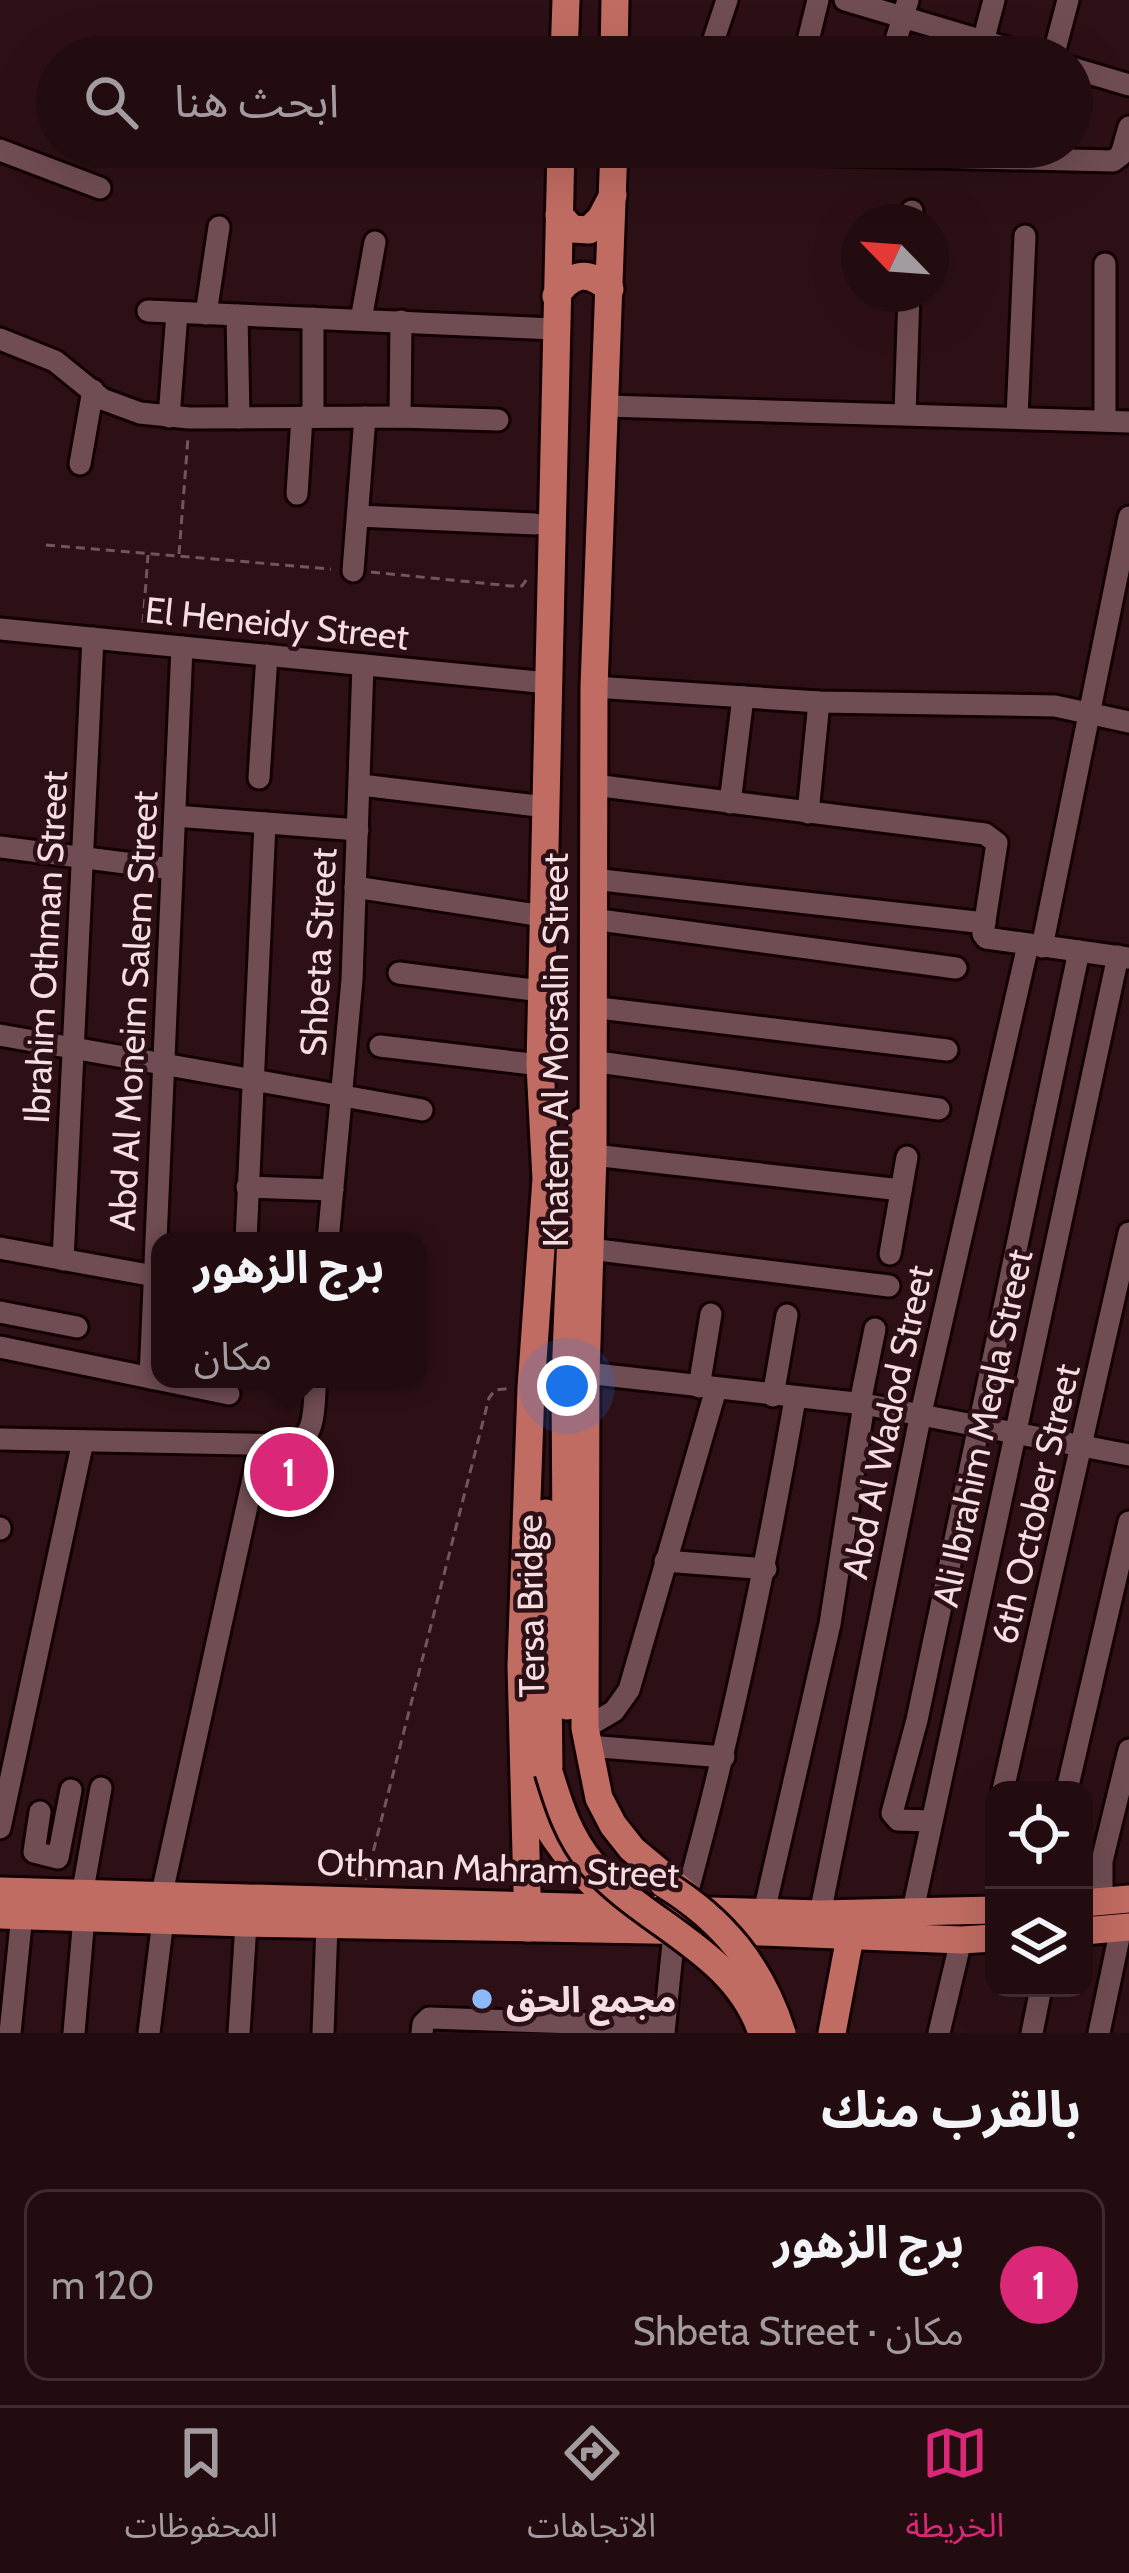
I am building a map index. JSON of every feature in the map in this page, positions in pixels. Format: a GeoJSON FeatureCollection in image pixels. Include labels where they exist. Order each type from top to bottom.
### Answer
{"type":"FeatureCollection","features":[{"type":"Feature","properties":{"kind":"main road"},"geometry":{"type":"LineString","coordinates":[[565,36],[566,0]]}},
{"type":"Feature","properties":{"kind":"main road"},"geometry":{"type":"LineString","coordinates":[[614,0],[614,36]]}},
{"type":"Feature","properties":{"kind":"main road","name":"Khatem Al Morsalin Street"},"geometry":{"type":"LineString","coordinates":[[529,1916],[521,1666],[546,1179],[540,1066],[560,168]]}},
{"type":"Feature","properties":{"kind":"main road","name":"Khatem Al Morsalin Street"},"geometry":{"type":"LineString","coordinates":[[614,168],[594,687],[593,1155],[574,1753],[613,1825],[632,1849],[695,1902]]}},
{"type":"Feature","properties":{"kind":"main road"},"geometry":{"type":"LineString","coordinates":[[559,215],[572,229],[589,230],[613,195]]}},
{"type":"Feature","properties":{"kind":"main road"},"geometry":{"type":"LineString","coordinates":[[556,296],[578,276],[593,276],[610,289]]}},
{"type":"Feature","properties":{"kind":"main road","name":"Tersa Bridge"},"geometry":{"type":"LineString","coordinates":[[592,1098],[574,1162],[565,1379],[567,1719],[600,1832],[625,1859],[692,1901],[740,1947],[766,1989],[782,2033]]}},
{"type":"Feature","properties":{"kind":"main road","name":"Tersa Bridge"},"geometry":{"type":"LineString","coordinates":[[546,1179],[574,1753],[574,1840],[594,1867],[704,1953],[746,1999],[762,2033]]}},
{"type":"Feature","properties":{"kind":"main road"},"geometry":{"type":"LineString","coordinates":[[526,1791],[566,1856],[589,1883],[711,1974],[736,2005],[750,2033]]}},
{"type":"Feature","properties":{"kind":"main road","name":"Othman Mahram Street"},"geometry":{"type":"LineString","coordinates":[[0,1891],[83,1904],[247,1910],[361,1901],[529,1916],[663,1936],[985,1939]]}},
{"type":"Feature","properties":{"kind":"main road","name":"Othman Mahram Street"},"geometry":{"type":"LineString","coordinates":[[247,1910],[327,1925],[529,1916],[695,1902],[820,1914],[985,1911]]}},
{"type":"Feature","properties":{"kind":"main road","name":"Othman Mahram Street"},"geometry":{"type":"LineString","coordinates":[[11,1914],[83,1904]]}},
{"type":"Feature","properties":{"kind":"main road"},"geometry":{"type":"LineString","coordinates":[[1093,1930],[1125,1928]]}},
{"type":"Feature","properties":{"kind":"main road"},"geometry":{"type":"LineString","coordinates":[[832,2033],[850,1937]]}},
{"type":"Feature","properties":{"kind":"street"},"geometry":{"type":"LineString","coordinates":[[715,36],[727,0]]}},
{"type":"Feature","properties":{"kind":"street"},"geometry":{"type":"LineString","coordinates":[[809,36],[818,0]]}},
{"type":"Feature","properties":{"kind":"street"},"geometry":{"type":"LineString","coordinates":[[845,0],[906,9],[957,36]]}},
{"type":"Feature","properties":{"kind":"street"},"geometry":{"type":"LineString","coordinates":[[984,36],[994,0]]}},
{"type":"Feature","properties":{"kind":"street"},"geometry":{"type":"LineString","coordinates":[[1059,36],[1068,0]]}},
{"type":"Feature","properties":{"kind":"street"},"geometry":{"type":"LineString","coordinates":[[1093,74],[1129,85]]}},
{"type":"Feature","properties":{"kind":"street"},"geometry":{"type":"LineString","coordinates":[[1093,159],[1113,161],[1121,155],[1129,127]]}},
{"type":"Feature","properties":{"kind":"street"},"geometry":{"type":"LineString","coordinates":[[0,150],[36,164]]}},
{"type":"Feature","properties":{"kind":"street"},"geometry":{"type":"LineString","coordinates":[[47,168],[100,188]]}},
{"type":"Feature","properties":{"kind":"street"},"geometry":{"type":"LineString","coordinates":[[206,314],[219,227]]}},
{"type":"Feature","properties":{"kind":"street"},"geometry":{"type":"LineString","coordinates":[[1017,417],[1025,236]]}},
{"type":"Feature","properties":{"kind":"street"},"geometry":{"type":"LineString","coordinates":[[361,320],[375,242]]}},
{"type":"Feature","properties":{"kind":"street"},"geometry":{"type":"LineString","coordinates":[[1105,264],[1106,419]]}},
{"type":"Feature","properties":{"kind":"street"},"geometry":{"type":"LineString","coordinates":[[148,311],[556,328]]}},
{"type":"Feature","properties":{"kind":"street"},"geometry":{"type":"LineString","coordinates":[[905,414],[908,312]]}},
{"type":"Feature","properties":{"kind":"street"},"geometry":{"type":"LineString","coordinates":[[176,313],[179,418]]}},
{"type":"Feature","properties":{"kind":"street"},"geometry":{"type":"LineString","coordinates":[[237,315],[239,418]]}},
{"type":"Feature","properties":{"kind":"street"},"geometry":{"type":"LineString","coordinates":[[297,494],[313,318]]}},
{"type":"Feature","properties":{"kind":"street"},"geometry":{"type":"LineString","coordinates":[[1106,320],[1129,322]]}},
{"type":"Feature","properties":{"kind":"street"},"geometry":{"type":"LineString","coordinates":[[400,321],[400,417]]}},
{"type":"Feature","properties":{"kind":"street"},"geometry":{"type":"LineString","coordinates":[[0,339],[55,361],[128,410],[179,418],[498,420]]}},
{"type":"Feature","properties":{"kind":"street"},"geometry":{"type":"LineString","coordinates":[[80,464],[93,390]]}},
{"type":"Feature","properties":{"kind":"street"},"geometry":{"type":"LineString","coordinates":[[606,406],[1129,422]]}},
{"type":"Feature","properties":{"kind":"street"},"geometry":{"type":"LineString","coordinates":[[353,571],[365,417]]}},
{"type":"Feature","properties":{"kind":"street"},"geometry":{"type":"LineString","coordinates":[[358,516],[535,524]]}},
{"type":"Feature","properties":{"kind":"street","name":"Abd Al Wadod Street"},"geometry":{"type":"LineString","coordinates":[[820,1914],[921,1413],[1035,946],[1129,517]]}},
{"type":"Feature","properties":{"kind":"street","name":"El Heneidy Street"},"geometry":{"type":"LineString","coordinates":[[0,629],[548,682]]}},
{"type":"Feature","properties":{"kind":"street","name":"Ibrahim Othman Street"},"geometry":{"type":"LineString","coordinates":[[63,1259],[93,638]]}},
{"type":"Feature","properties":{"kind":"street","name":"Abd Al Moneim Salem Street"},"geometry":{"type":"LineString","coordinates":[[158,1232],[182,647]]}},
{"type":"Feature","properties":{"kind":"street"},"geometry":{"type":"LineString","coordinates":[[260,778],[267,655]]}},
{"type":"Feature","properties":{"kind":"street","name":"Shbeta Street"},"geometry":{"type":"LineString","coordinates":[[329,1232],[361,785],[362,665]]}},
{"type":"Feature","properties":{"kind":"street"},"geometry":{"type":"LineString","coordinates":[[594,687],[819,702],[1055,706],[1129,722]]}},
{"type":"Feature","properties":{"kind":"street"},"geometry":{"type":"LineString","coordinates":[[730,803],[743,697]]}},
{"type":"Feature","properties":{"kind":"street"},"geometry":{"type":"LineString","coordinates":[[808,813],[819,702]]}},
{"type":"Feature","properties":{"kind":"street"},"geometry":{"type":"LineString","coordinates":[[361,785],[546,807]]}},
{"type":"Feature","properties":{"kind":"street"},"geometry":{"type":"LineString","coordinates":[[594,785],[992,837],[997,843],[984,929],[988,938],[1079,952],[1125,952]]}},
{"type":"Feature","properties":{"kind":"street"},"geometry":{"type":"LineString","coordinates":[[175,817],[358,830]]}},
{"type":"Feature","properties":{"kind":"street"},"geometry":{"type":"LineString","coordinates":[[246,1232],[265,823]]}},
{"type":"Feature","properties":{"kind":"street"},"geometry":{"type":"LineString","coordinates":[[0,847],[172,869]]}},
{"type":"Feature","properties":{"kind":"street"},"geometry":{"type":"LineString","coordinates":[[592,878],[984,929]]}},
{"type":"Feature","properties":{"kind":"street"},"geometry":{"type":"LineString","coordinates":[[355,887],[543,916]]}},
{"type":"Feature","properties":{"kind":"street"},"geometry":{"type":"LineString","coordinates":[[592,919],[956,968]]}},
{"type":"Feature","properties":{"kind":"street"},"geometry":{"type":"LineString","coordinates":[[932,1821],[898,1820],[892,1813],[917,1720],[1079,952]]}},
{"type":"Feature","properties":{"kind":"street","name":"Ali Ibrahim Meqla Street"},"geometry":{"type":"LineString","coordinates":[[912,1915],[1014,1432],[1125,952]]}},
{"type":"Feature","properties":{"kind":"street"},"geometry":{"type":"LineString","coordinates":[[399,973],[542,991]]}},
{"type":"Feature","properties":{"kind":"street"},"geometry":{"type":"LineString","coordinates":[[592,1007],[947,1050]]}},
{"type":"Feature","properties":{"kind":"street"},"geometry":{"type":"LineString","coordinates":[[0,1035],[422,1110]]}},
{"type":"Feature","properties":{"kind":"street"},"geometry":{"type":"LineString","coordinates":[[380,1046],[540,1066]]}},
{"type":"Feature","properties":{"kind":"street"},"geometry":{"type":"LineString","coordinates":[[591,1061],[939,1109]]}},
{"type":"Feature","properties":{"kind":"street"},"geometry":{"type":"LineString","coordinates":[[593,1155],[902,1190]]}},
{"type":"Feature","properties":{"kind":"street"},"geometry":{"type":"LineString","coordinates":[[890,1254],[907,1157]]}},
{"type":"Feature","properties":{"kind":"street"},"geometry":{"type":"LineString","coordinates":[[248,1187],[333,1190]]}},
{"type":"Feature","properties":{"kind":"street","name":"6th October Street"},"geometry":{"type":"LineString","coordinates":[[1006,1781],[1129,1233]]}},
{"type":"Feature","properties":{"kind":"street"},"geometry":{"type":"LineString","coordinates":[[0,1248],[151,1275]]}},
{"type":"Feature","properties":{"kind":"street"},"geometry":{"type":"LineString","coordinates":[[590,1249],[889,1286]]}},
{"type":"Feature","properties":{"kind":"street"},"geometry":{"type":"LineString","coordinates":[[0,1312],[77,1327]]}},
{"type":"Feature","properties":{"kind":"street"},"geometry":{"type":"LineString","coordinates":[[574,1753],[629,1690],[707,1388],[711,1314]]}},
{"type":"Feature","properties":{"kind":"street"},"geometry":{"type":"LineString","coordinates":[[695,1902],[766,1569],[784,1397],[787,1315]]}},
{"type":"Feature","properties":{"kind":"street"},"geometry":{"type":"LineString","coordinates":[[764,1912],[830,1624],[874,1329]]}},
{"type":"Feature","properties":{"kind":"street"},"geometry":{"type":"LineString","coordinates":[[0,1347],[150,1378]]}},
{"type":"Feature","properties":{"kind":"street","name":"Abd Al Moneim Salem Street"},"geometry":{"type":"LineString","coordinates":[[150,1378],[151,1363]]}},
{"type":"Feature","properties":{"kind":"street"},"geometry":{"type":"LineString","coordinates":[[586,1372],[921,1413],[1129,1455]]}},
{"type":"Feature","properties":{"kind":"street"},"geometry":{"type":"LineString","coordinates":[[199,1388],[229,1394]]}},
{"type":"Feature","properties":{"kind":"street"},"geometry":{"type":"LineString","coordinates":[[0,1439],[260,1447],[300,1443],[309,1434],[315,1388]]}},
{"type":"Feature","properties":{"kind":"street"},"geometry":{"type":"LineString","coordinates":[[0,1828],[83,1441]]}},
{"type":"Feature","properties":{"kind":"street"},"geometry":{"type":"LineString","coordinates":[[149,2033],[163,1906],[260,1447]]}},
{"type":"Feature","properties":{"kind":"street"},"geometry":{"type":"LineString","coordinates":[[1068,1781],[1129,1522]]}},
{"type":"Feature","properties":{"kind":"street"},"geometry":{"type":"LineString","coordinates":[[665,1561],[766,1569]]}},
{"type":"Feature","properties":{"kind":"street"},"geometry":{"type":"LineString","coordinates":[[1105,1901],[1102,1861],[1129,1750]]}},
{"type":"Feature","properties":{"kind":"street"},"geometry":{"type":"LineString","coordinates":[[574,1753],[724,1757]]}},
{"type":"Feature","properties":{"kind":"street"},"geometry":{"type":"LineString","coordinates":[[74,2033],[90,1980],[83,1904],[100,1788]]}},
{"type":"Feature","properties":{"kind":"street"},"geometry":{"type":"LineString","coordinates":[[40,1812],[36,1855],[60,1856],[71,1790]]}},
{"type":"Feature","properties":{"kind":"street"},"geometry":{"type":"LineString","coordinates":[[66,1824],[94,1828]]}},
{"type":"Feature","properties":{"kind":"street"},"geometry":{"type":"LineString","coordinates":[[239,2033],[247,1910]]}},
{"type":"Feature","properties":{"kind":"street"},"geometry":{"type":"LineString","coordinates":[[7,2024],[11,1914]]}},
{"type":"Feature","properties":{"kind":"street"},"geometry":{"type":"LineString","coordinates":[[323,2033],[327,1925]]}},
{"type":"Feature","properties":{"kind":"street"},"geometry":{"type":"LineString","coordinates":[[1099,2033],[1125,1928]]}},
{"type":"Feature","properties":{"kind":"street"},"geometry":{"type":"LineString","coordinates":[[422,2033],[429,2018],[518,2027],[664,2030],[663,1936]]}},
{"type":"Feature","properties":{"kind":"street"},"geometry":{"type":"LineString","coordinates":[[940,2033],[961,1940]]}},
{"type":"Feature","properties":{"kind":"street"},"geometry":{"type":"LineString","coordinates":[[1032,2033],[1039,1997]]}},
{"type":"Feature","properties":{"kind":"path"},"geometry":{"type":"LineString","coordinates":[[178,555],[179,418]]}},
{"type":"Feature","properties":{"kind":"path"},"geometry":{"type":"LineString","coordinates":[[141,643],[148,554]]}},
{"type":"Feature","properties":{"kind":"path"},"geometry":{"type":"LineString","coordinates":[[361,1901],[489,1398],[500,1388],[532,1388]]}},
{"type":"Feature","properties":{"kind":"building"},"geometry":{"type":"Polygon","coordinates":[[[265,1449],[323,1455],[312,1502],[255,1489],[265,1449]]]}},
{"type":"Feature","properties":{"kind":"place","name":"برج الزهور"},"geometry":{"type":"Point","coordinates":[289,1472]}},
{"type":"Feature","properties":{"kind":"place","name":"مجمع الحق"},"geometry":{"type":"Point","coordinates":[482,1999]}}]}
